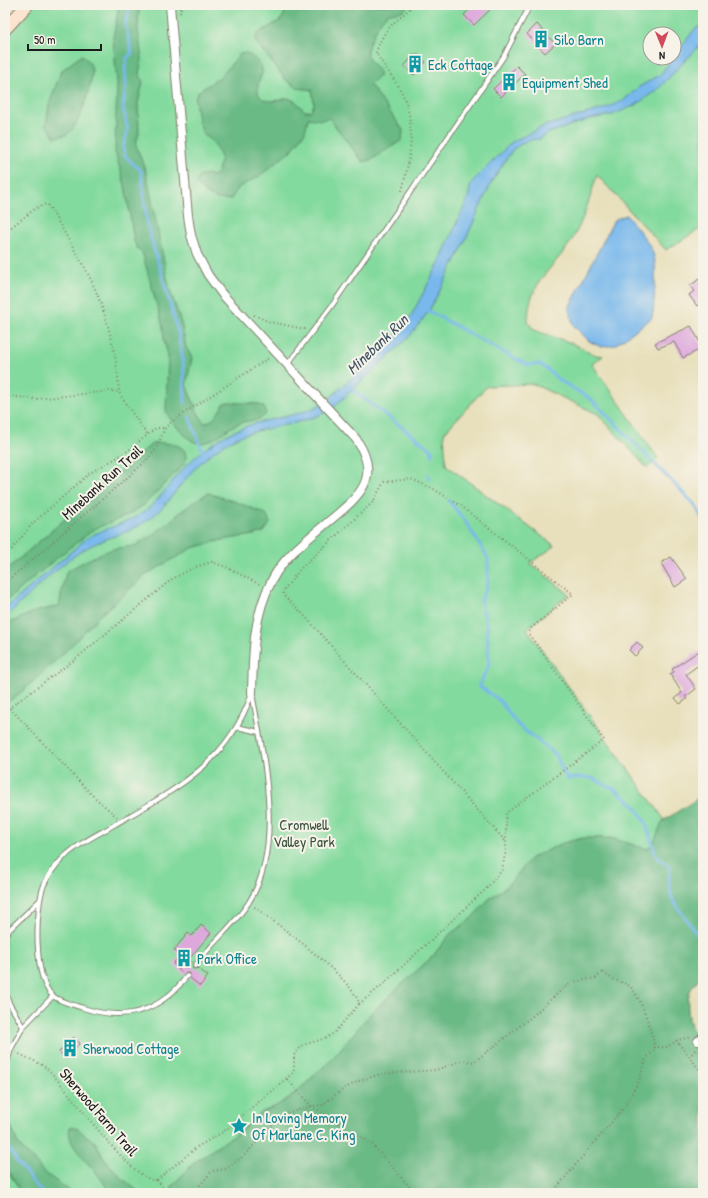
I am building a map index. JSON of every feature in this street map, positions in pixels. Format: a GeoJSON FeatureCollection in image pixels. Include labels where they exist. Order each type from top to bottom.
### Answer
{"type":"FeatureCollection","features":[{"type":"Feature","properties":{"kind":"main road"},"geometry":{"type":"LineString","coordinates":[[5,29],[27,5]]}},
{"type":"Feature","properties":{"kind":"street"},"geometry":{"type":"LineString","coordinates":[[170,5],[188,216],[197,254],[208,275],[222,294],[286,366],[356,440],[365,455],[367,465],[365,485],[359,495],[350,505],[297,548],[272,580],[259,615],[253,640],[252,693]]}},
{"type":"Feature","properties":{"kind":"lane"},"geometry":{"type":"LineString","coordinates":[[286,366],[333,304],[504,56],[530,5]]}},
{"type":"Feature","properties":{"kind":"lane"},"geometry":{"type":"LineString","coordinates":[[187,976],[164,1000],[136,1013],[121,1015],[103,1014],[53,996],[45,985],[40,973],[38,961],[40,900],[44,884],[64,857],[86,842],[188,781],[223,747],[238,727],[252,693]]}},
{"type":"Feature","properties":{"kind":"lane"},"geometry":{"type":"LineString","coordinates":[[196,966],[249,902],[257,887],[264,864],[268,839],[268,810],[259,732],[252,693]]}},
{"type":"Feature","properties":{"kind":"lane"},"geometry":{"type":"LineString","coordinates":[[238,727],[259,732]]}},
{"type":"Feature","properties":{"kind":"lane"},"geometry":{"type":"LineString","coordinates":[[5,934],[40,900]]}},
{"type":"Feature","properties":{"kind":"lane"},"geometry":{"type":"LineString","coordinates":[[5,989],[10,1003],[23,1027]]}},
{"type":"Feature","properties":{"kind":"lane"},"geometry":{"type":"LineString","coordinates":[[5,1070],[11,1049],[23,1027],[53,996]]}},
{"type":"Feature","properties":{"kind":"path"},"geometry":{"type":"LineString","coordinates":[[180,15],[181,7],[185,5]]}},
{"type":"Feature","properties":{"kind":"path"},"geometry":{"type":"LineString","coordinates":[[402,194],[409,162],[412,132],[407,104],[376,53],[380,38],[395,20],[413,5]]}},
{"type":"Feature","properties":{"kind":"path"},"geometry":{"type":"LineString","coordinates":[[5,232],[36,208],[46,204],[49,206],[85,268],[100,303],[113,344],[119,392],[147,434]]}},
{"type":"Feature","properties":{"kind":"path"},"geometry":{"type":"LineString","coordinates":[[250,310],[255,316],[270,322],[306,329]]}},
{"type":"Feature","properties":{"kind":"path","name":"Minebank Run Trail"},"geometry":{"type":"LineString","coordinates":[[5,583],[143,464],[156,449],[165,428],[183,412],[270,357]]}},
{"type":"Feature","properties":{"kind":"path"},"geometry":{"type":"LineString","coordinates":[[5,396],[37,400],[110,391],[119,392]]}},
{"type":"Feature","properties":{"kind":"path"},"geometry":{"type":"LineString","coordinates":[[5,554],[12,549],[33,523],[90,473],[125,453],[156,428],[165,428]]}},
{"type":"Feature","properties":{"kind":"path"},"geometry":{"type":"LineString","coordinates":[[157,1180],[197,1147],[223,1132],[287,1079],[294,1072],[294,1054],[302,1045],[326,1038],[334,1033],[359,1004],[380,987],[486,889],[502,870],[506,842],[506,813],[604,740],[529,634],[530,629],[573,594],[461,506],[432,488],[411,479],[384,482],[373,502],[301,568],[284,590],[283,595],[302,613],[506,842]]}},
{"type":"Feature","properties":{"kind":"path"},"geometry":{"type":"LineString","coordinates":[[5,711],[73,661],[172,579],[195,567],[212,562],[238,572],[268,589]]}},
{"type":"Feature","properties":{"kind":"path"},"geometry":{"type":"LineString","coordinates":[[10,708],[91,794],[121,821]]}},
{"type":"Feature","properties":{"kind":"path"},"geometry":{"type":"LineString","coordinates":[[249,902],[309,948],[355,993],[359,1004]]}},
{"type":"Feature","properties":{"kind":"path"},"geometry":{"type":"LineString","coordinates":[[196,1193],[200,1185],[212,1171],[225,1169],[244,1156],[267,1130],[286,1114],[311,1106],[322,1105],[345,1088],[359,1081],[381,1074],[436,1070],[460,1062],[474,1062],[530,1018],[564,988],[573,982],[596,978],[603,971],[614,980],[629,986],[638,999],[654,1039],[654,1047],[646,1059],[640,1081],[625,1106],[552,1193]]}},
{"type":"Feature","properties":{"kind":"path"},"geometry":{"type":"LineString","coordinates":[[654,1047],[667,1047],[676,1040],[690,1037],[700,1039]]}},
{"type":"Feature","properties":{"kind":"path"},"geometry":{"type":"LineString","coordinates":[[676,1040],[703,1074]]}},
{"type":"Feature","properties":{"kind":"path","name":"Sherwood Farm Trail"},"geometry":{"type":"LineString","coordinates":[[11,1049],[27,1059],[45,1067],[128,1163],[148,1179],[157,1180],[167,1193]]}},
{"type":"Feature","properties":{"kind":"path"},"geometry":{"type":"LineString","coordinates":[[287,1079],[311,1106],[371,1143],[415,1193]]}},
{"type":"Feature","properties":{"kind":"path"},"geometry":{"type":"LineString","coordinates":[[703,1128],[701,1136],[703,1142]]}},
{"type":"Feature","properties":{"kind":"path"},"geometry":{"type":"LineString","coordinates":[[700,1193],[703,1189]]}},
{"type":"Feature","properties":{"kind":"green space","name":"Cromwell Valley Park"},"geometry":{"type":"Polygon","coordinates":[[[34,5],[703,5],[703,227],[666,250],[597,175],[586,210],[575,235],[536,288],[529,309],[528,322],[534,330],[571,343],[596,355],[603,356],[592,364],[658,458],[647,468],[598,414],[533,384],[487,386],[444,433],[446,465],[555,546],[530,563],[569,594],[527,629],[685,848],[661,1193],[5,1193],[5,37],[34,5]]]}},
{"type":"Feature","properties":{"kind":"green space"},"geometry":{"type":"Polygon","coordinates":[[[117,5],[139,5],[138,30],[142,59],[139,73],[143,82],[138,103],[139,132],[136,145],[146,172],[169,287],[182,326],[186,347],[192,358],[186,385],[204,423],[215,418],[226,402],[258,404],[264,407],[266,414],[257,420],[240,423],[204,443],[197,443],[190,439],[172,422],[166,410],[168,355],[164,341],[163,327],[142,252],[137,248],[134,241],[125,185],[115,152],[117,82],[113,38],[118,11],[117,5]]]}},
{"type":"Feature","properties":{"kind":"green space"},"geometry":{"type":"Polygon","coordinates":[[[289,5],[408,5],[403,10],[386,15],[383,18],[371,38],[367,52],[368,58],[380,75],[370,85],[403,130],[402,140],[371,160],[363,162],[329,118],[322,120],[308,118],[305,132],[292,150],[258,177],[239,187],[231,199],[226,200],[216,198],[203,191],[196,183],[199,177],[206,174],[213,176],[218,172],[221,157],[214,143],[203,133],[198,120],[195,99],[198,92],[221,76],[240,54],[246,53],[256,59],[262,68],[262,73],[258,84],[258,92],[260,97],[268,101],[288,98],[295,101],[305,111],[311,111],[314,104],[312,90],[298,88],[286,80],[255,41],[257,34],[281,20],[289,5]]]}},
{"type":"Feature","properties":{"kind":"green space"},"geometry":{"type":"Polygon","coordinates":[[[82,55],[91,66],[92,76],[82,112],[69,133],[55,137],[46,126],[49,105],[61,71],[82,55]]]}},
{"type":"Feature","properties":{"kind":"green space"},"geometry":{"type":"Polygon","coordinates":[[[153,443],[165,443],[181,447],[186,456],[185,463],[144,505],[126,516],[94,529],[5,602],[5,571],[153,443]]]}},
{"type":"Feature","properties":{"kind":"green space"},"geometry":{"type":"Polygon","coordinates":[[[208,493],[266,514],[270,523],[264,532],[222,540],[192,548],[147,574],[99,616],[67,650],[17,696],[5,704],[5,625],[34,612],[59,606],[66,572],[95,556],[116,548],[132,546],[147,539],[190,505],[208,493]]]}},
{"type":"Feature","properties":{"kind":"green space"},"geometry":{"type":"Polygon","coordinates":[[[703,795],[703,973],[690,991],[688,998],[688,1013],[695,1037],[703,1049],[703,1193],[171,1193],[172,1186],[195,1162],[240,1131],[262,1112],[276,1106],[292,1096],[331,1060],[373,1011],[433,956],[450,934],[470,920],[489,899],[506,887],[531,858],[563,843],[583,838],[611,838],[647,849],[653,844],[663,821],[703,795]]]}},
{"type":"Feature","properties":{"kind":"green space"},"geometry":{"type":"Polygon","coordinates":[[[5,1112],[18,1144],[23,1150],[34,1159],[42,1171],[73,1193],[21,1193],[5,1166],[5,1112]]]}},
{"type":"Feature","properties":{"kind":"green space"},"geometry":{"type":"Polygon","coordinates":[[[70,1127],[75,1127],[96,1143],[104,1159],[123,1179],[140,1193],[111,1193],[100,1177],[74,1146],[69,1133],[70,1127]]]}},
{"type":"Feature","properties":{"kind":"water","name":"Minebank Run"},"geometry":{"type":"Polygon","coordinates":[[[703,24],[703,42],[682,64],[682,46],[694,30],[703,24]]]}},
{"type":"Feature","properties":{"kind":"water","name":"Minebank Run"},"geometry":{"type":"Polygon","coordinates":[[[667,66],[680,66],[659,88],[636,105],[612,115],[590,119],[549,133],[540,139],[528,140],[513,149],[492,181],[460,252],[429,311],[409,337],[334,407],[307,420],[250,433],[223,445],[213,452],[189,475],[165,505],[151,518],[134,528],[97,543],[80,552],[51,574],[5,618],[5,609],[87,538],[131,519],[145,511],[159,498],[176,477],[198,454],[219,439],[246,426],[303,412],[328,400],[398,334],[411,316],[438,265],[468,198],[471,183],[512,142],[544,126],[606,108],[624,100],[639,87],[660,75],[667,66]]]}},
{"type":"Feature","properties":{"kind":"water"},"geometry":{"type":"Polygon","coordinates":[[[626,215],[646,240],[654,256],[655,277],[652,318],[615,345],[601,347],[589,341],[573,325],[569,308],[614,220],[626,215]]]}},
{"type":"Feature","properties":{"kind":"building"},"geometry":{"type":"Polygon","coordinates":[[[474,5],[495,5],[474,25],[464,15],[474,5]]]}},
{"type":"Feature","properties":{"kind":"building","name":"Silo Barn"},"geometry":{"type":"Polygon","coordinates":[[[537,24],[555,44],[545,53],[527,34],[537,24]]]}},
{"type":"Feature","properties":{"kind":"building","name":"Eck Cottage"},"geometry":{"type":"Polygon","coordinates":[[[416,53],[426,62],[414,75],[404,66],[416,53]]]}},
{"type":"Feature","properties":{"kind":"building","name":"Equipment Shed"},"geometry":{"type":"Polygon","coordinates":[[[517,66],[525,74],[501,97],[493,89],[517,66]]]}},
{"type":"Feature","properties":{"kind":"building"},"geometry":{"type":"Polygon","coordinates":[[[699,279],[703,284],[703,301],[697,306],[689,295],[694,291],[690,286],[699,279]]]}},
{"type":"Feature","properties":{"kind":"building"},"geometry":{"type":"Polygon","coordinates":[[[691,326],[703,348],[683,358],[674,342],[658,348],[655,343],[691,326]]]}},
{"type":"Feature","properties":{"kind":"building"},"geometry":{"type":"Polygon","coordinates":[[[671,557],[687,579],[675,587],[661,563],[671,557]]]}},
{"type":"Feature","properties":{"kind":"building"},"geometry":{"type":"Polygon","coordinates":[[[637,642],[643,648],[635,656],[629,650],[637,642]]]}},
{"type":"Feature","properties":{"kind":"building"},"geometry":{"type":"Polygon","coordinates":[[[699,651],[703,657],[703,662],[686,674],[696,689],[685,697],[687,699],[680,704],[675,698],[682,693],[670,674],[674,672],[672,669],[699,651]]]}},
{"type":"Feature","properties":{"kind":"building","name":"Park Office"},"geometry":{"type":"Polygon","coordinates":[[[201,925],[211,933],[188,960],[193,963],[193,969],[198,968],[208,976],[200,986],[190,978],[189,973],[184,974],[173,964],[180,955],[174,950],[188,933],[192,936],[201,925]]]}},
{"type":"Feature","properties":{"kind":"building","name":"Sherwood Cottage"},"geometry":{"type":"Polygon","coordinates":[[[73,1037],[80,1043],[66,1058],[59,1052],[73,1037]]]}},
{"type":"Feature","properties":{"kind":"waterway"},"geometry":{"type":"LineString","coordinates":[[128,5],[129,12],[125,24],[132,53],[127,58],[125,69],[126,84],[123,108],[128,130],[123,147],[125,156],[141,171],[147,224],[178,332],[183,361],[185,403]]}},
{"type":"Feature","properties":{"kind":"waterway"},"geometry":{"type":"LineString","coordinates":[[427,310],[528,365],[539,364],[559,380],[591,399],[695,505],[703,520]]}},
{"type":"Feature","properties":{"kind":"waterway"},"geometry":{"type":"LineString","coordinates":[[350,388],[432,450],[432,455]]}},
{"type":"Feature","properties":{"kind":"waterway"},"geometry":{"type":"LineString","coordinates":[[189,417],[203,452]]}},
{"type":"Feature","properties":{"kind":"waterway"},"geometry":{"type":"LineString","coordinates":[[449,501],[467,524],[488,558],[488,582],[481,601],[487,627],[489,665],[479,686],[499,700],[518,725],[555,754],[567,779],[584,777],[594,779],[616,790],[635,806],[646,823],[656,856],[670,867],[669,883],[672,899],[703,943]]}},
{"type":"Feature","properties":{"kind":"waterway"},"geometry":{"type":"LineString","coordinates":[[5,1141],[17,1162],[42,1193]]}},
{"type":"Feature","properties":{"kind":"place","name":"Silo Barn"},"geometry":{"type":"Point","coordinates":[541,39]}},
{"type":"Feature","properties":{"kind":"place","name":"Eck Cottage"},"geometry":{"type":"Point","coordinates":[415,64]}},
{"type":"Feature","properties":{"kind":"place","name":"Equipment Shed"},"geometry":{"type":"Point","coordinates":[509,82]}},
{"type":"Feature","properties":{"kind":"place","name":"Park Office"},"geometry":{"type":"Point","coordinates":[184,958]}},
{"type":"Feature","properties":{"kind":"place","name":"Sherwood Cottage"},"geometry":{"type":"Point","coordinates":[70,1048]}},
{"type":"Feature","properties":{"kind":"place","name":"In Loving Memory Of Marlane C. King"},"geometry":{"type":"Point","coordinates":[239,1126]}}]}
